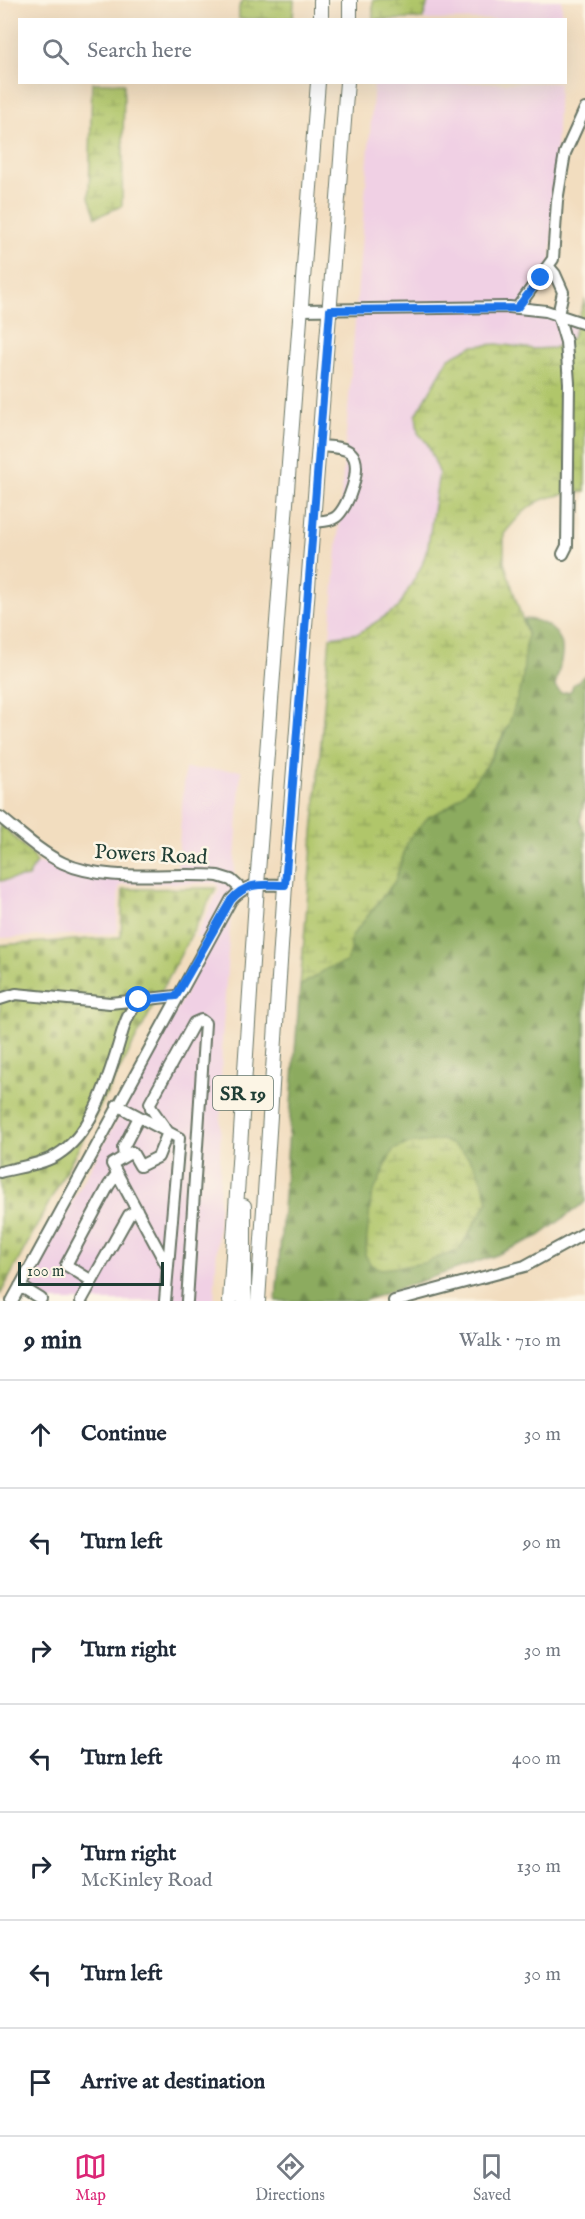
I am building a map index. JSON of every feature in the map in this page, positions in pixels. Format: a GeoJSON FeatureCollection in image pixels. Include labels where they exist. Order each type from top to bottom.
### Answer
{"type":"FeatureCollection","features":[{"type":"Feature","properties":{"kind":"main road"},"geometry":{"type":"LineString","coordinates":[[321,0],[321,18]]}},
{"type":"Feature","properties":{"kind":"main road"},"geometry":{"type":"LineString","coordinates":[[350,0],[350,18]]}},
{"type":"Feature","properties":{"kind":"main road","name":"SR 19"},"geometry":{"type":"LineString","coordinates":[[230,1301],[257,885],[318,84]]}},
{"type":"Feature","properties":{"kind":"main road","name":"SR 19"},"geometry":{"type":"LineString","coordinates":[[258,1301],[285,885],[347,84]]}},
{"type":"Feature","properties":{"kind":"main road"},"geometry":{"type":"LineString","coordinates":[[238,1172],[244,1187],[244,1301]]}},
{"type":"Feature","properties":{"kind":"street"},"geometry":{"type":"LineString","coordinates":[[517,308],[553,259],[557,201],[565,153],[585,109]]}},
{"type":"Feature","properties":{"kind":"street"},"geometry":{"type":"LineString","coordinates":[[549,267],[555,274],[562,291],[558,315],[566,342],[569,383],[567,546],[562,554]]}},
{"type":"Feature","properties":{"kind":"street"},"geometry":{"type":"LineString","coordinates":[[301,310],[517,308],[558,315],[585,324]]}},
{"type":"Feature","properties":{"kind":"street"},"geometry":{"type":"LineString","coordinates":[[313,522],[328,521],[337,517],[345,507],[354,484],[355,467],[353,456],[349,451],[319,446]]}},
{"type":"Feature","properties":{"kind":"street","name":"Powers Road"},"geometry":{"type":"LineString","coordinates":[[0,817],[44,851],[74,867],[110,873],[218,876],[231,880],[241,889]]}},
{"type":"Feature","properties":{"kind":"street"},"geometry":{"type":"LineString","coordinates":[[12,1301],[176,996],[231,900],[241,889],[257,885],[285,885]]}},
{"type":"Feature","properties":{"kind":"street"},"geometry":{"type":"LineString","coordinates":[[0,999],[16,994],[89,1002],[176,996]]}},
{"type":"Feature","properties":{"kind":"street"},"geometry":{"type":"LineString","coordinates":[[0,1172],[56,1156],[82,1130],[89,1120],[111,1068],[125,1019],[139,1000]]}},
{"type":"Feature","properties":{"kind":"street"},"geometry":{"type":"LineString","coordinates":[[168,1132],[151,1108],[150,1102],[194,1023],[201,1020],[205,1023],[187,1301]]}},
{"type":"Feature","properties":{"kind":"street"},"geometry":{"type":"LineString","coordinates":[[117,1105],[179,1137],[165,1301]]}},
{"type":"Feature","properties":{"kind":"street"},"geometry":{"type":"LineString","coordinates":[[124,1156],[123,1148],[139,1117]]}},
{"type":"Feature","properties":{"kind":"street"},"geometry":{"type":"LineString","coordinates":[[168,1132],[158,1157],[140,1166],[132,1152],[112,1164],[168,1268]]}},
{"type":"Feature","properties":{"kind":"street"},"geometry":{"type":"LineString","coordinates":[[92,1281],[66,1265],[117,1174]]}},
{"type":"Feature","properties":{"kind":"street"},"geometry":{"type":"LineString","coordinates":[[81,1301],[129,1215],[137,1210]]}},
{"type":"Feature","properties":{"kind":"street"},"geometry":{"type":"LineString","coordinates":[[394,1301],[525,1266],[585,1233]]}},
{"type":"Feature","properties":{"kind":"street"},"geometry":{"type":"LineString","coordinates":[[20,1286],[42,1300]]}},
{"type":"Feature","properties":{"kind":"shaded area"},"geometry":{"type":"Polygon","coordinates":[[[427,0],[562,0],[562,18],[423,18],[427,0]]]}},
{"type":"Feature","properties":{"kind":"shaded area"},"geometry":{"type":"Polygon","coordinates":[[[374,84],[559,84],[551,264],[525,305],[579,323],[572,338],[554,348],[534,349],[497,344],[472,346],[449,358],[416,415],[418,433],[427,443],[439,472],[428,546],[422,565],[398,608],[359,633],[330,637],[374,84]]]}},
{"type":"Feature","properties":{"kind":"shaded area"},"geometry":{"type":"Polygon","coordinates":[[[185,769],[241,770],[233,890],[203,937],[195,937],[219,890],[217,883],[122,884],[119,888],[117,933],[0,938],[0,882],[28,877],[36,863],[177,873],[185,769]]]}},
{"type":"Feature","properties":{"kind":"shaded area"},"geometry":{"type":"Polygon","coordinates":[[[231,910],[222,1041],[219,1211],[214,1301],[18,1301],[231,910]]]}},
{"type":"Feature","properties":{"kind":"green space"},"geometry":{"type":"Polygon","coordinates":[[[243,0],[294,0],[293,18],[239,18],[239,7],[243,0]]]}},
{"type":"Feature","properties":{"kind":"green space"},"geometry":{"type":"Polygon","coordinates":[[[373,0],[427,0],[428,2],[423,18],[373,18],[373,0]]]}},
{"type":"Feature","properties":{"kind":"green space"},"geometry":{"type":"Polygon","coordinates":[[[92,84],[124,84],[122,206],[96,217],[89,197],[92,84]]]}},
{"type":"Feature","properties":{"kind":"green space"},"geometry":{"type":"Polygon","coordinates":[[[585,299],[585,492],[539,501],[523,513],[504,534],[504,562],[527,634],[522,683],[509,724],[487,765],[467,790],[448,807],[428,817],[408,840],[395,881],[351,937],[351,951],[347,962],[328,968],[300,986],[330,637],[359,633],[398,608],[422,565],[428,546],[439,472],[427,443],[418,433],[416,415],[449,358],[472,346],[497,344],[534,349],[554,348],[572,338],[585,299]]]}},
{"type":"Feature","properties":{"kind":"green space"},"geometry":{"type":"Polygon","coordinates":[[[524,619],[545,624],[560,639],[562,654],[555,687],[561,693],[571,691],[573,685],[585,675],[585,800],[580,820],[585,834],[585,1202],[539,1236],[494,1256],[363,1301],[276,1301],[300,986],[351,951],[351,937],[395,881],[408,840],[428,817],[448,807],[487,765],[509,724],[527,634],[524,619]],[[469,1158],[459,1250],[488,1201],[483,1184],[469,1158]]]}},
{"type":"Feature","properties":{"kind":"green space"},"geometry":{"type":"Polygon","coordinates":[[[0,823],[34,857],[36,863],[28,877],[0,881],[0,823]]]}},
{"type":"Feature","properties":{"kind":"green space"},"geometry":{"type":"Polygon","coordinates":[[[216,888],[0,1295],[0,945],[121,937],[123,889],[216,888]]]}},
{"type":"Feature","properties":{"kind":"green space"},"geometry":{"type":"Polygon","coordinates":[[[442,1140],[468,1156],[482,1180],[488,1201],[459,1250],[424,1263],[381,1269],[371,1265],[365,1255],[371,1198],[393,1150],[407,1144],[442,1140]]]}},
{"type":"Feature","properties":{"kind":"route"},"geometry":{"type":"LineString","coordinates":[[139,1000],[176,996],[231,900],[241,889],[257,885],[285,885],[330,310],[517,308],[541,278]]}}]}
